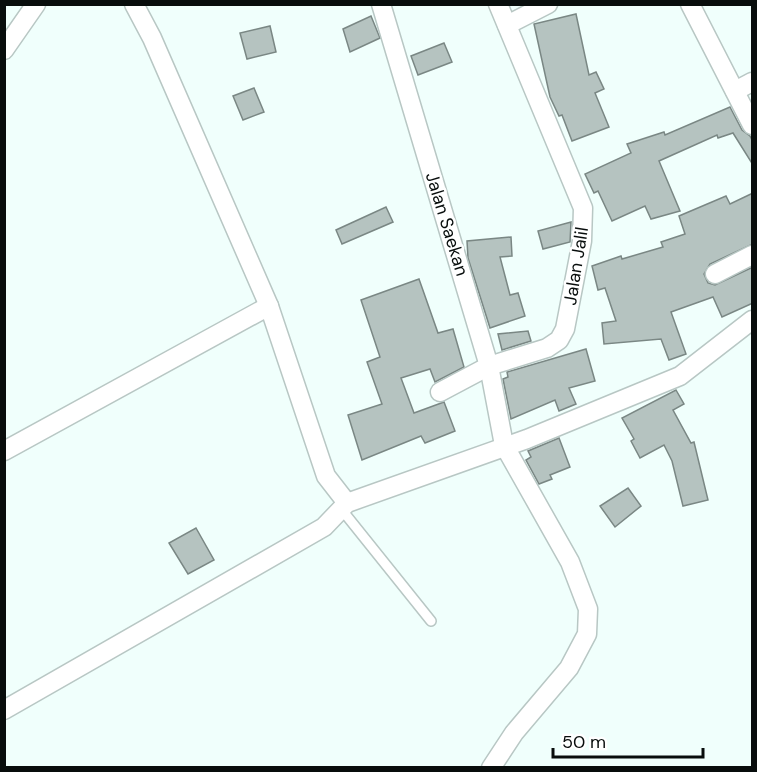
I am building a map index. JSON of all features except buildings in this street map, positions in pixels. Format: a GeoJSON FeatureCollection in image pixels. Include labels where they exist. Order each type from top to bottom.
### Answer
{"type":"FeatureCollection","features":[{"type":"Feature","properties":{"kind":"street"},"geometry":{"type":"LineString","coordinates":[[4,50],[36,4]]}},
{"type":"Feature","properties":{"kind":"street"},"geometry":{"type":"LineString","coordinates":[[134,4],[152,38],[268,306],[326,476],[345,507]]}},
{"type":"Feature","properties":{"kind":"street","name":"Jalan Saekan"},"geometry":{"type":"LineString","coordinates":[[381,4],[489,366],[504,444],[570,562],[588,609],[587,634],[568,668],[514,733],[491,768]]}},
{"type":"Feature","properties":{"kind":"street","name":"Jalan Jalil"},"geometry":{"type":"LineString","coordinates":[[440,392],[489,366],[547,348],[559,340],[565,329],[583,222],[578,194],[498,4]]}},
{"type":"Feature","properties":{"kind":"street"},"geometry":{"type":"LineString","coordinates":[[507,25],[548,4]]}},
{"type":"Feature","properties":{"kind":"street"},"geometry":{"type":"LineString","coordinates":[[690,4],[753,125]]}},
{"type":"Feature","properties":{"kind":"street"},"geometry":{"type":"LineString","coordinates":[[735,91],[753,82]]}},
{"type":"Feature","properties":{"kind":"street"},"geometry":{"type":"LineString","coordinates":[[714,274],[753,255]]}},
{"type":"Feature","properties":{"kind":"street"},"geometry":{"type":"LineString","coordinates":[[4,451],[268,306]]}},
{"type":"Feature","properties":{"kind":"street"},"geometry":{"type":"LineString","coordinates":[[4,710],[324,527],[345,507],[504,444],[527,439],[684,374],[753,320]]}},
{"type":"Feature","properties":{"kind":"lane"},"geometry":{"type":"LineString","coordinates":[[345,507],[431,621]]}}]}
